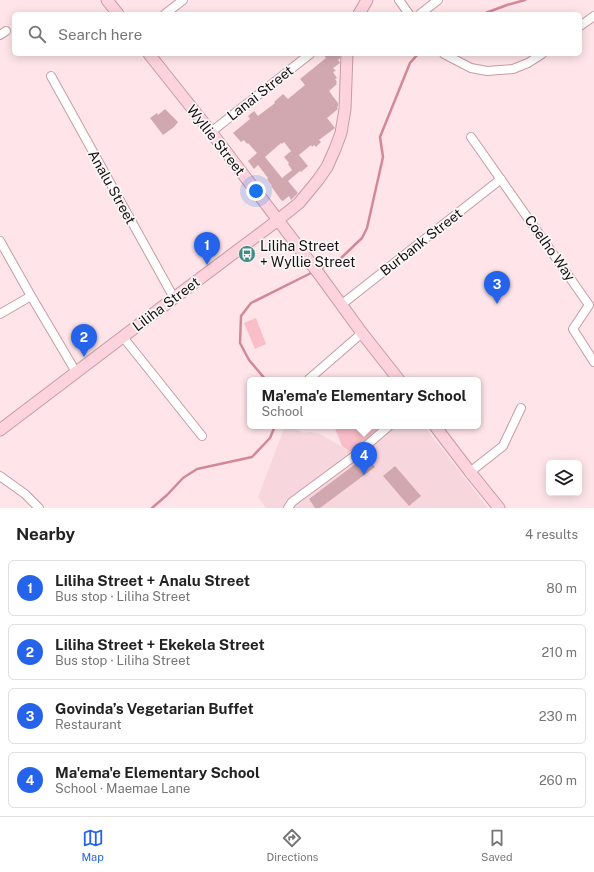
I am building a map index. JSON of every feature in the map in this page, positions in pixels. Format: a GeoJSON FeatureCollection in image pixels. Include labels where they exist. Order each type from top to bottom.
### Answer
{"type":"FeatureCollection","features":[{"type":"Feature","properties":{"kind":"street"},"geometry":{"type":"LineString","coordinates":[[107,0],[116,12]]}},
{"type":"Feature","properties":{"kind":"street"},"geometry":{"type":"LineString","coordinates":[[168,12],[183,0]]}},
{"type":"Feature","properties":{"kind":"street"},"geometry":{"type":"LineString","coordinates":[[360,12],[367,0]]}},
{"type":"Feature","properties":{"kind":"street"},"geometry":{"type":"LineString","coordinates":[[398,0],[408,12]]}},
{"type":"Feature","properties":{"kind":"street"},"geometry":{"type":"LineString","coordinates":[[423,12],[438,0]]}},
{"type":"Feature","properties":{"kind":"street"},"geometry":{"type":"LineString","coordinates":[[582,25],[594,16]]}},
{"type":"Feature","properties":{"kind":"street","name":"Wyllie Street"},"geometry":{"type":"LineString","coordinates":[[151,56],[278,220],[397,377]]}},
{"type":"Feature","properties":{"kind":"street","name":"Lanai Street"},"geometry":{"type":"LineString","coordinates":[[210,132],[307,56]]}},
{"type":"Feature","properties":{"kind":"street","name":"Liliha Street"},"geometry":{"type":"LineString","coordinates":[[0,430],[278,220],[299,202],[318,180],[327,167],[336,149],[341,133],[345,109],[347,56]]}},
{"type":"Feature","properties":{"kind":"street"},"geometry":{"type":"LineString","coordinates":[[448,56],[471,68],[487,71],[513,69],[528,63],[539,56]]}},
{"type":"Feature","properties":{"kind":"street","name":"Analu Street"},"geometry":{"type":"LineString","coordinates":[[51,76],[174,298]]}},
{"type":"Feature","properties":{"kind":"street","name":"Coelho Way"},"geometry":{"type":"LineString","coordinates":[[471,137],[589,305],[573,328],[594,362]]}},
{"type":"Feature","properties":{"kind":"street","name":"Burbank Street"},"geometry":{"type":"LineString","coordinates":[[341,305],[501,179]]}},
{"type":"Feature","properties":{"kind":"street"},"geometry":{"type":"LineString","coordinates":[[0,241],[76,372]]}},
{"type":"Feature","properties":{"kind":"street"},"geometry":{"type":"LineString","coordinates":[[0,314],[31,296]]}},
{"type":"Feature","properties":{"kind":"street"},"geometry":{"type":"LineString","coordinates":[[311,377],[362,333]]}},
{"type":"Feature","properties":{"kind":"street"},"geometry":{"type":"LineString","coordinates":[[123,337],[202,436]]}},
{"type":"Feature","properties":{"kind":"street"},"geometry":{"type":"LineString","coordinates":[[470,472],[503,446],[521,408]]}},
{"type":"Feature","properties":{"kind":"street"},"geometry":{"type":"LineString","coordinates":[[288,508],[292,502],[353,457],[386,429]]}},
{"type":"Feature","properties":{"kind":"street"},"geometry":{"type":"LineString","coordinates":[[437,429],[499,508]]}},
{"type":"Feature","properties":{"kind":"street"},"geometry":{"type":"LineString","coordinates":[[0,476],[25,494],[39,508]]}},
{"type":"Feature","properties":{"kind":"shaded area"},"geometry":{"type":"Polygon","coordinates":[[[256,318],[266,344],[255,349],[244,323],[256,318]]]}},
{"type":"Feature","properties":{"kind":"shaded area"},"geometry":{"type":"Polygon","coordinates":[[[284,429],[295,429],[304,433],[310,432],[320,434],[351,452],[378,429],[426,429],[488,508],[266,508],[258,497],[284,429]]]}},
{"type":"Feature","properties":{"kind":"shaded area"},"geometry":{"type":"Polygon","coordinates":[[[335,429],[378,429],[351,452],[342,446],[335,429]]]}},
{"type":"Feature","properties":{"kind":"building"},"geometry":{"type":"Polygon","coordinates":[[[324,56],[340,56],[338,60],[340,63],[333,68],[336,71],[333,72],[337,78],[335,79],[337,84],[329,91],[338,103],[338,109],[327,118],[335,128],[319,140],[321,142],[316,147],[314,145],[312,147],[311,145],[299,155],[308,166],[288,181],[298,193],[291,200],[289,196],[283,201],[271,186],[267,179],[268,178],[258,165],[254,169],[248,161],[257,153],[248,143],[247,144],[244,140],[241,142],[233,133],[250,119],[248,116],[254,111],[258,116],[275,103],[274,102],[283,94],[288,99],[305,85],[300,79],[326,58],[324,56]],[[284,142],[265,157],[282,178],[292,170],[284,157],[291,151],[284,142]]]}},
{"type":"Feature","properties":{"kind":"building"},"geometry":{"type":"Polygon","coordinates":[[[165,109],[178,122],[163,135],[150,118],[157,113],[158,115],[165,109]]]}},
{"type":"Feature","properties":{"kind":"building"},"geometry":{"type":"Polygon","coordinates":[[[366,456],[375,467],[320,508],[315,508],[309,499],[366,456]]]}},
{"type":"Feature","properties":{"kind":"building"},"geometry":{"type":"Polygon","coordinates":[[[395,466],[421,496],[409,506],[383,476],[395,466]]]}},
{"type":"Feature","properties":{"kind":"waterway"},"geometry":{"type":"LineString","coordinates":[[488,12],[525,0]]}},
{"type":"Feature","properties":{"kind":"waterway"},"geometry":{"type":"LineString","coordinates":[[320,269],[340,259],[362,238],[367,228],[383,157],[380,137],[410,63],[416,56]]}},
{"type":"Feature","properties":{"kind":"waterway"},"geometry":{"type":"LineString","coordinates":[[263,377],[249,360],[240,343],[241,316],[251,303],[313,272]]}},
{"type":"Feature","properties":{"kind":"waterway"},"geometry":{"type":"LineString","coordinates":[[152,508],[183,478],[197,469],[252,457],[270,438],[274,429]]}},
{"type":"Feature","properties":{"kind":"place","name":"Liliha Street + Wyllie Street"},"geometry":{"type":"Point","coordinates":[247,254]}},
{"type":"Feature","properties":{"kind":"place","name":"Liliha Street + Analu Street"},"geometry":{"type":"Point","coordinates":[207,265]}},
{"type":"Feature","properties":{"kind":"place","name":"Govinda’s Vegetarian Buffet"},"geometry":{"type":"Point","coordinates":[497,304]}},
{"type":"Feature","properties":{"kind":"place","name":"Liliha Street + Ekekela Street"},"geometry":{"type":"Point","coordinates":[84,357]}},
{"type":"Feature","properties":{"kind":"place","name":"Ma'ema'e Elementary School"},"geometry":{"type":"Point","coordinates":[364,475]}}]}
